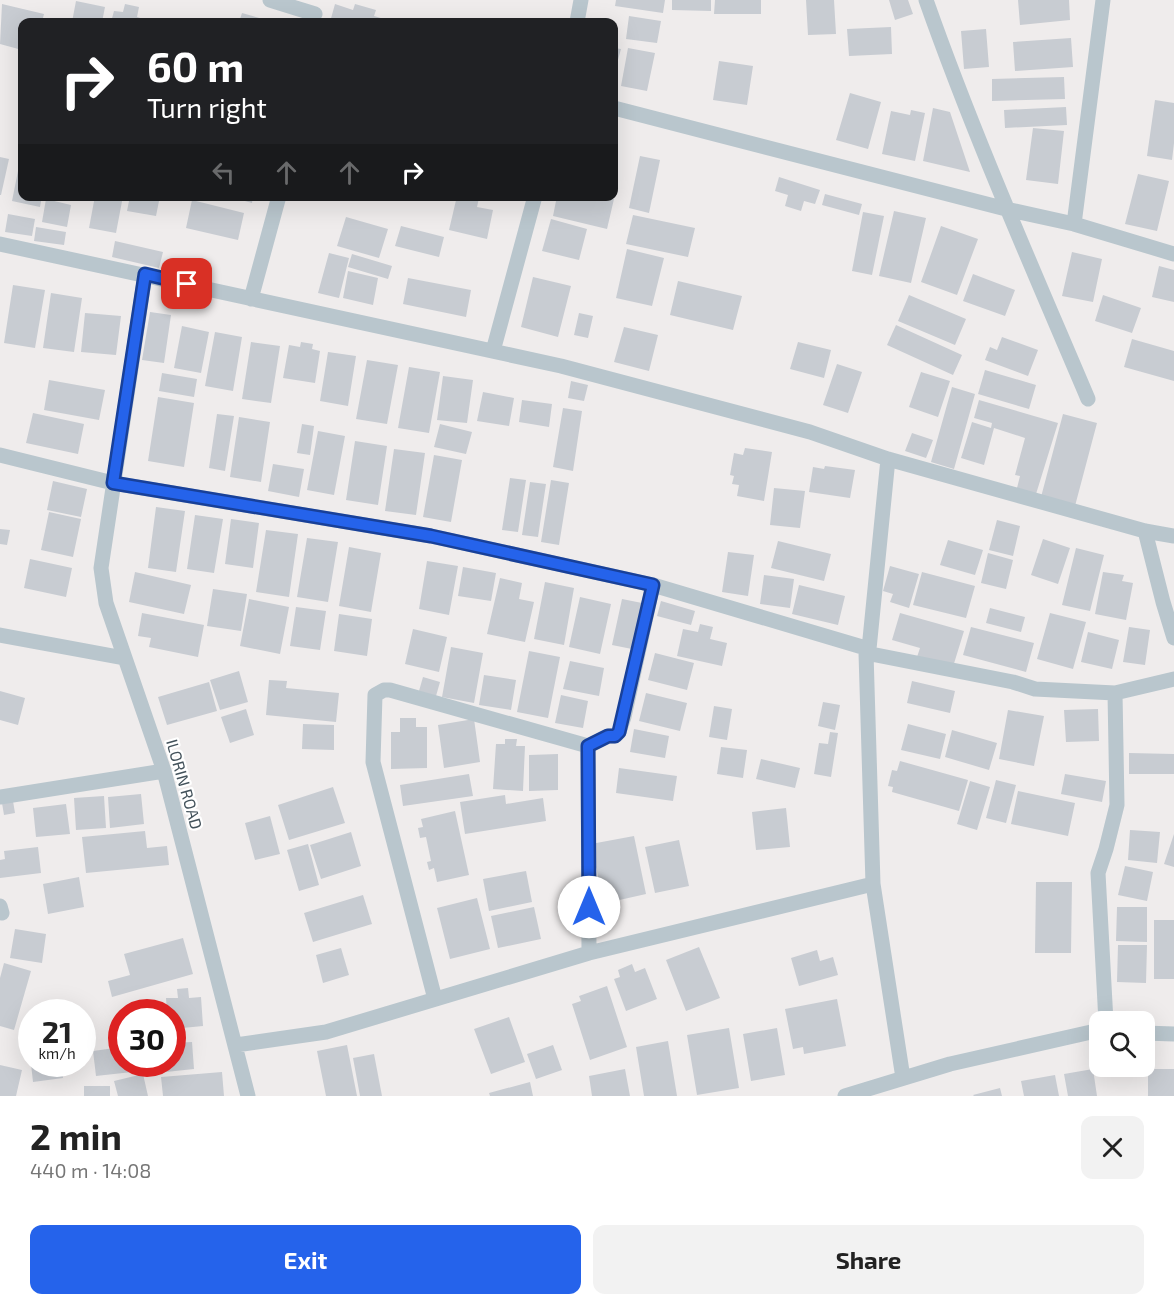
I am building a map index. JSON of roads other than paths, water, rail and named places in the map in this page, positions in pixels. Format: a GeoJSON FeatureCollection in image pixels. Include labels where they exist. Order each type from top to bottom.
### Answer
{"type":"FeatureCollection","features":[{"type":"Feature","properties":{"kind":"street"},"geometry":{"type":"LineString","coordinates":[[270,0],[316,12]]}},
{"type":"Feature","properties":{"kind":"street"},"geometry":{"type":"LineString","coordinates":[[578,18],[581,0]]}},
{"type":"Feature","properties":{"kind":"street"},"geometry":{"type":"LineString","coordinates":[[926,0],[1006,209],[1088,399]]}},
{"type":"Feature","properties":{"kind":"street"},"geometry":{"type":"LineString","coordinates":[[1074,224],[1103,0]]}},
{"type":"Feature","properties":{"kind":"street"},"geometry":{"type":"LineString","coordinates":[[618,109],[1006,209],[1074,224],[1174,254]]}},
{"type":"Feature","properties":{"kind":"street"},"geometry":{"type":"LineString","coordinates":[[251,299],[278,201]]}},
{"type":"Feature","properties":{"kind":"street"},"geometry":{"type":"LineString","coordinates":[[493,351],[534,201]]}},
{"type":"Feature","properties":{"kind":"street"},"geometry":{"type":"LineString","coordinates":[[0,244],[561,366],[799,429],[888,459],[1144,531],[1174,536]]}},
{"type":"Feature","properties":{"kind":"street","name":"ILORIN ROAD"},"geometry":{"type":"LineString","coordinates":[[145,274],[101,568],[106,603],[164,771],[248,1096]]}},
{"type":"Feature","properties":{"kind":"street"},"geometry":{"type":"LineString","coordinates":[[0,455],[113,483],[431,536],[653,585],[868,651],[1013,682],[1035,689],[1115,693],[1174,679]]}},
{"type":"Feature","properties":{"kind":"street"},"geometry":{"type":"LineString","coordinates":[[888,459],[868,651],[873,884],[903,1078]]}},
{"type":"Feature","properties":{"kind":"street"},"geometry":{"type":"LineString","coordinates":[[1144,531],[1174,638]]}},
{"type":"Feature","properties":{"kind":"street"},"geometry":{"type":"LineString","coordinates":[[435,999],[373,762],[375,695],[384,690],[390,690],[588,746],[608,736],[615,736],[619,732],[653,585]]}},
{"type":"Feature","properties":{"kind":"street"},"geometry":{"type":"LineString","coordinates":[[0,635],[124,658]]}},
{"type":"Feature","properties":{"kind":"street"},"geometry":{"type":"LineString","coordinates":[[1105,1011],[1098,873],[1117,805],[1115,693]]}},
{"type":"Feature","properties":{"kind":"street"},"geometry":{"type":"LineString","coordinates":[[588,746],[590,952]]}},
{"type":"Feature","properties":{"kind":"street"},"geometry":{"type":"LineString","coordinates":[[0,797],[164,771]]}},
{"type":"Feature","properties":{"kind":"street"},"geometry":{"type":"LineString","coordinates":[[236,1046],[326,1032],[590,952],[873,884]]}},
{"type":"Feature","properties":{"kind":"street"},"geometry":{"type":"LineString","coordinates":[[845,1096],[950,1064],[1089,1032]]}},
{"type":"Feature","properties":{"kind":"street"},"geometry":{"type":"LineString","coordinates":[[1155,1033],[1174,1034]]}}]}
